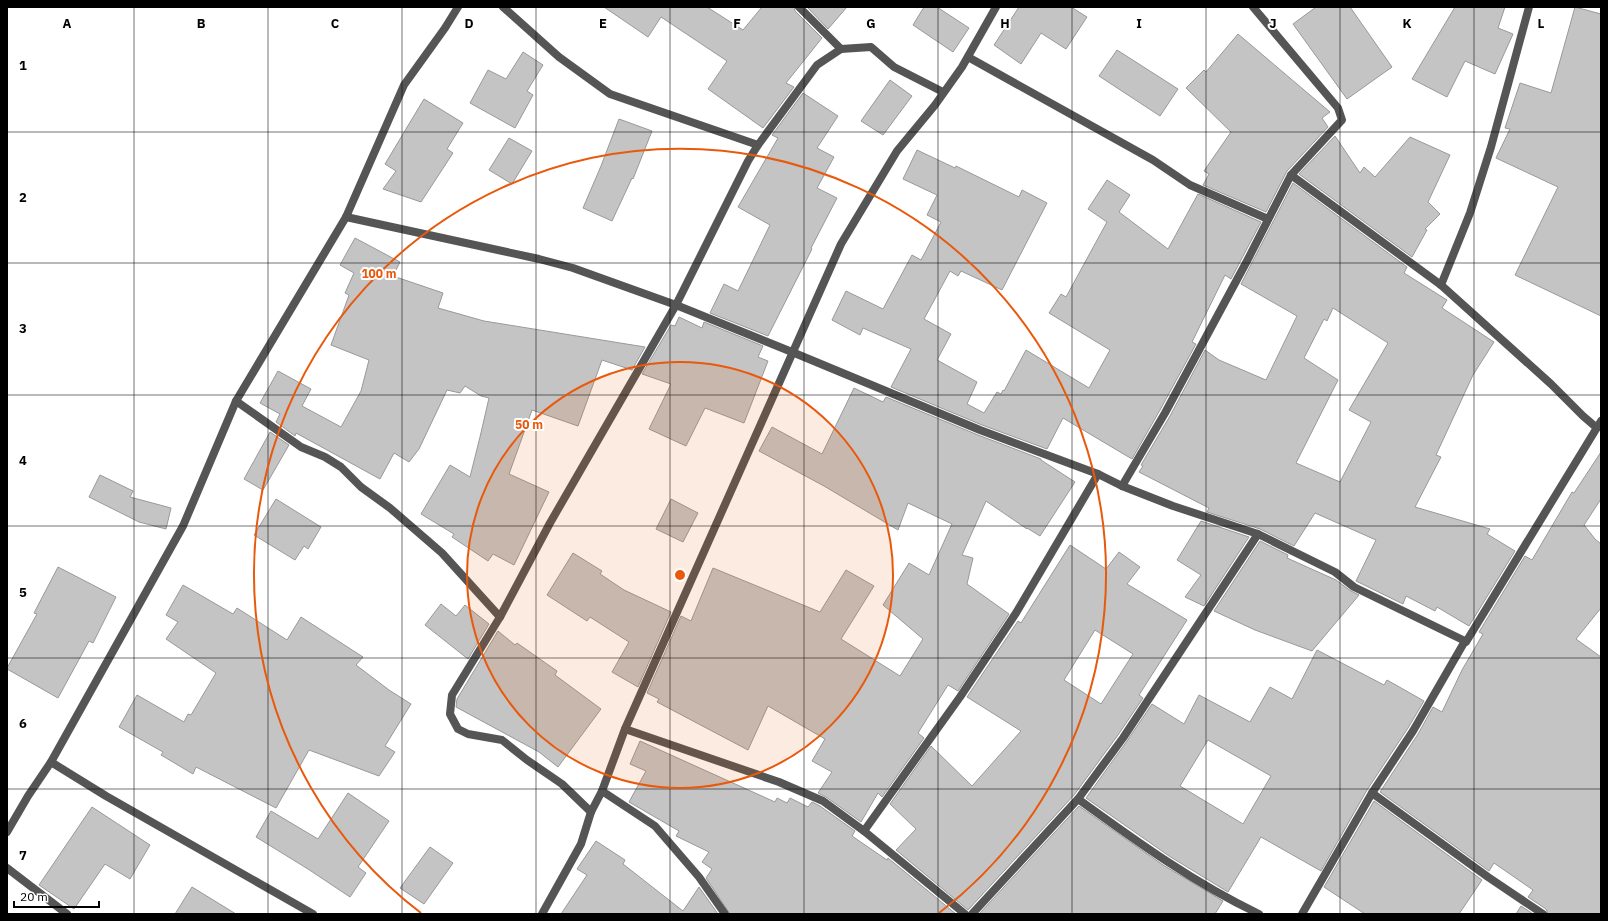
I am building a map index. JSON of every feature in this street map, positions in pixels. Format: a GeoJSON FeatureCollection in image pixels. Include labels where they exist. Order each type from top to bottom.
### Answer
{"type":"FeatureCollection","features":[{"type":"Feature","properties":{"kind":"street"},"geometry":{"type":"LineString","coordinates":[[7,832],[28,796],[51,762],[183,526],[236,401],[346,218],[404,86],[458,7]]}},
{"type":"Feature","properties":{"kind":"street"},"geometry":{"type":"LineString","coordinates":[[503,7],[559,57],[610,94],[758,144]]}},
{"type":"Feature","properties":{"kind":"street"},"geometry":{"type":"LineString","coordinates":[[799,7],[841,49]]}},
{"type":"Feature","properties":{"kind":"street"},"geometry":{"type":"LineString","coordinates":[[542,914],[580,844],[591,812],[602,791],[625,729],[841,244],[896,151],[934,105],[968,57],[996,7]]}},
{"type":"Feature","properties":{"kind":"street"},"geometry":{"type":"LineString","coordinates":[[1122,486],[1165,413],[1247,261],[1290,175],[1342,120],[1338,108],[1253,7]]}},
{"type":"Feature","properties":{"kind":"street"},"geometry":{"type":"LineString","coordinates":[[1442,285],[1470,213],[1491,147],[1528,7]]}},
{"type":"Feature","properties":{"kind":"street"},"geometry":{"type":"LineString","coordinates":[[591,812],[562,784],[527,760],[502,740],[468,734],[458,729],[450,714],[452,695],[500,617],[550,523],[676,306],[748,161],[758,144],[817,64],[841,49],[871,47],[894,67],[943,92]]}},
{"type":"Feature","properties":{"kind":"street"},"geometry":{"type":"LineString","coordinates":[[968,57],[1153,160],[1190,185],[1268,220]]}},
{"type":"Feature","properties":{"kind":"street"},"geometry":{"type":"LineString","coordinates":[[1290,175],[1442,285],[1551,384],[1583,416],[1599,425],[1466,642],[1465,641],[1413,731],[1372,793],[1302,914]]}},
{"type":"Feature","properties":{"kind":"street"},"geometry":{"type":"LineString","coordinates":[[346,218],[539,259],[573,268],[676,306],[792,352],[980,430],[1098,474],[1122,486],[1173,506],[1258,534],[1336,572],[1354,587],[1465,641]]}},
{"type":"Feature","properties":{"kind":"street"},"geometry":{"type":"LineString","coordinates":[[236,401],[301,447],[325,457],[341,467],[362,487],[390,508],[442,553],[500,617]]}},
{"type":"Feature","properties":{"kind":"street"},"geometry":{"type":"LineString","coordinates":[[864,831],[960,697],[1016,613],[1098,474]]}},
{"type":"Feature","properties":{"kind":"street"},"geometry":{"type":"LineString","coordinates":[[972,914],[1078,799],[1123,738],[1258,534]]}},
{"type":"Feature","properties":{"kind":"street"},"geometry":{"type":"LineString","coordinates":[[625,729],[779,782],[823,801],[864,831],[965,914]]}},
{"type":"Feature","properties":{"kind":"street"},"geometry":{"type":"LineString","coordinates":[[51,762],[106,796],[312,914]]}},
{"type":"Feature","properties":{"kind":"street"},"geometry":{"type":"LineString","coordinates":[[602,791],[655,826],[698,877],[725,914]]}},
{"type":"Feature","properties":{"kind":"street"},"geometry":{"type":"LineString","coordinates":[[1372,793],[1488,877],[1543,914]]}},
{"type":"Feature","properties":{"kind":"street"},"geometry":{"type":"LineString","coordinates":[[1078,799],[1156,854],[1201,883],[1232,901],[1259,914]]}},
{"type":"Feature","properties":{"kind":"street"},"geometry":{"type":"LineString","coordinates":[[7,868],[67,914]]}},
{"type":"Feature","properties":{"kind":"building"},"geometry":{"type":"Polygon","coordinates":[[[604,7],[707,7],[743,30],[762,7],[794,7],[795,11],[822,38],[786,83],[794,87],[763,128],[708,89],[727,61],[661,17],[648,37],[604,7]]]}},
{"type":"Feature","properties":{"kind":"building"},"geometry":{"type":"Polygon","coordinates":[[[807,7],[847,7],[828,29],[807,7]]]}},
{"type":"Feature","properties":{"kind":"building"},"geometry":{"type":"Polygon","coordinates":[[[924,7],[937,7],[969,28],[953,52],[913,25],[924,7]]]}},
{"type":"Feature","properties":{"kind":"building"},"geometry":{"type":"Polygon","coordinates":[[[1019,7],[1071,7],[1087,17],[1066,49],[1041,33],[1021,64],[994,45],[1019,7]]]}},
{"type":"Feature","properties":{"kind":"building"},"geometry":{"type":"Polygon","coordinates":[[[1316,7],[1350,7],[1392,67],[1347,99],[1293,24],[1316,7]]]}},
{"type":"Feature","properties":{"kind":"building"},"geometry":{"type":"Polygon","coordinates":[[[1455,7],[1505,7],[1498,28],[1513,34],[1495,74],[1465,61],[1447,97],[1412,79],[1455,7]]]}},
{"type":"Feature","properties":{"kind":"building"},"geometry":{"type":"Polygon","coordinates":[[[1575,7],[1601,14],[1601,316],[1515,275],[1558,187],[1496,158],[1510,129],[1505,128],[1520,83],[1551,93],[1575,7]]]}},
{"type":"Feature","properties":{"kind":"building"},"geometry":{"type":"Polygon","coordinates":[[[1238,34],[1330,112],[1322,118],[1328,127],[1287,171],[1266,212],[1203,185],[1209,174],[1204,171],[1231,132],[1186,88],[1204,70],[1206,72],[1238,34]]]}},
{"type":"Feature","properties":{"kind":"building"},"geometry":{"type":"Polygon","coordinates":[[[1117,50],[1178,89],[1160,116],[1099,76],[1117,50]]]}},
{"type":"Feature","properties":{"kind":"building"},"geometry":{"type":"Polygon","coordinates":[[[523,52],[543,65],[527,91],[533,95],[515,128],[470,103],[488,70],[506,79],[523,52]]]}},
{"type":"Feature","properties":{"kind":"building"},"geometry":{"type":"Polygon","coordinates":[[[890,80],[912,96],[883,135],[861,121],[890,80]]]}},
{"type":"Feature","properties":{"kind":"building"},"geometry":{"type":"Polygon","coordinates":[[[803,93],[838,116],[817,148],[834,157],[817,188],[837,198],[768,336],[710,313],[724,284],[738,291],[770,225],[738,207],[778,138],[772,135],[803,93]]]}},
{"type":"Feature","properties":{"kind":"building"},"geometry":{"type":"Polygon","coordinates":[[[424,99],[463,123],[447,149],[453,153],[421,202],[383,189],[396,171],[385,164],[424,99]]]}},
{"type":"Feature","properties":{"kind":"building"},"geometry":{"type":"Polygon","coordinates":[[[619,119],[652,131],[633,179],[632,178],[612,221],[583,208],[619,119]]]}},
{"type":"Feature","properties":{"kind":"building"},"geometry":{"type":"Polygon","coordinates":[[[1335,136],[1360,173],[1364,167],[1375,177],[1410,137],[1450,155],[1428,202],[1440,214],[1425,229],[1427,230],[1412,257],[1299,174],[1335,136]]]}},
{"type":"Feature","properties":{"kind":"building"},"geometry":{"type":"Polygon","coordinates":[[[509,138],[532,151],[512,184],[489,170],[509,138]]]}},
{"type":"Feature","properties":{"kind":"building"},"geometry":{"type":"Polygon","coordinates":[[[917,150],[955,168],[956,166],[1019,197],[1022,190],[1047,203],[1002,290],[961,271],[958,276],[950,271],[924,319],[951,334],[937,360],[977,382],[967,404],[984,413],[997,392],[1001,394],[1003,390],[1004,391],[1026,350],[1089,388],[1110,350],[1049,313],[1061,294],[1066,297],[1107,222],[1088,209],[1107,180],[1130,195],[1119,212],[1168,249],[1198,194],[1261,222],[1231,279],[1225,275],[1192,342],[1196,344],[1132,459],[1063,418],[1047,449],[982,425],[891,387],[911,349],[863,328],[860,335],[832,320],[846,291],[883,309],[912,255],[921,260],[941,222],[927,215],[937,195],[903,179],[917,150]]]}},
{"type":"Feature","properties":{"kind":"building"},"geometry":{"type":"Polygon","coordinates":[[[1293,183],[1407,267],[1404,273],[1447,300],[1442,308],[1494,342],[1473,375],[1436,455],[1441,457],[1415,507],[1490,529],[1487,534],[1515,551],[1469,626],[1437,607],[1435,611],[1406,596],[1403,604],[1356,581],[1376,540],[1315,513],[1294,546],[1260,529],[1207,512],[1209,508],[1139,472],[1143,466],[1141,465],[1170,416],[1205,350],[1219,360],[1266,380],[1297,316],[1241,284],[1293,183]],[[1333,308],[1327,321],[1324,319],[1304,358],[1338,380],[1296,463],[1340,482],[1371,422],[1349,410],[1388,343],[1333,308]]]}},
{"type":"Feature","properties":{"kind":"building"},"geometry":{"type":"Polygon","coordinates":[[[355,238],[400,262],[393,276],[443,293],[438,308],[484,321],[645,347],[632,370],[602,360],[578,426],[532,410],[509,474],[549,492],[514,565],[493,554],[488,561],[452,537],[454,534],[421,514],[450,465],[470,477],[489,398],[481,396],[465,386],[460,393],[447,390],[419,449],[409,462],[394,453],[380,479],[296,433],[295,436],[276,422],[280,414],[260,403],[278,371],[311,389],[302,406],[341,427],[361,391],[369,360],[331,345],[349,295],[345,293],[354,273],[340,265],[355,238]]]}},
{"type":"Feature","properties":{"kind":"building"},"geometry":{"type":"Polygon","coordinates":[[[679,317],[702,328],[704,322],[763,346],[758,357],[768,361],[744,423],[705,408],[686,446],[649,429],[671,384],[642,374],[671,325],[675,326],[679,317]]]}},
{"type":"Feature","properties":{"kind":"building"},"geometry":{"type":"Polygon","coordinates":[[[854,388],[883,402],[886,397],[1041,459],[1075,482],[1040,536],[986,501],[962,555],[973,558],[967,584],[1009,614],[958,691],[948,685],[918,733],[924,738],[882,797],[878,793],[861,822],[818,793],[832,772],[812,761],[825,739],[768,706],[748,750],[657,702],[659,699],[647,693],[681,616],[691,621],[713,568],[820,612],[846,570],[874,586],[841,639],[900,676],[923,639],[883,605],[909,563],[929,575],[952,524],[908,503],[898,530],[824,486],[759,451],[772,427],[822,454],[854,388]]]}},
{"type":"Feature","properties":{"kind":"building"},"geometry":{"type":"Polygon","coordinates":[[[270,432],[289,445],[263,490],[244,479],[270,432]]]}},
{"type":"Feature","properties":{"kind":"building"},"geometry":{"type":"Polygon","coordinates":[[[1601,452],[1601,499],[1584,525],[1601,544],[1601,608],[1576,639],[1601,657],[1601,914],[1548,914],[1546,909],[1528,897],[1533,890],[1494,863],[1489,871],[1380,792],[1418,734],[1433,707],[1442,712],[1462,670],[1483,634],[1479,632],[1525,556],[1532,560],[1572,492],[1574,493],[1601,452]]]}},
{"type":"Feature","properties":{"kind":"building"},"geometry":{"type":"Polygon","coordinates":[[[100,475],[133,491],[130,497],[171,508],[166,529],[139,522],[89,497],[100,475]]]}},
{"type":"Feature","properties":{"kind":"building"},"geometry":{"type":"Polygon","coordinates":[[[276,499],[321,527],[308,549],[304,546],[295,560],[254,535],[276,499]]]}},
{"type":"Feature","properties":{"kind":"building"},"geometry":{"type":"Polygon","coordinates":[[[671,499],[698,513],[683,542],[656,529],[671,499]]]}},
{"type":"Feature","properties":{"kind":"building"},"geometry":{"type":"Polygon","coordinates":[[[1201,521],[1249,537],[1204,606],[1185,597],[1201,575],[1177,560],[1201,521]]]}},
{"type":"Feature","properties":{"kind":"building"},"geometry":{"type":"Polygon","coordinates":[[[1260,541],[1288,555],[1287,558],[1336,580],[1359,595],[1312,651],[1255,630],[1214,611],[1260,541]]]}},
{"type":"Feature","properties":{"kind":"building"},"geometry":{"type":"Polygon","coordinates":[[[1070,545],[1106,569],[1119,552],[1140,567],[1127,584],[1187,620],[1139,695],[1143,698],[1074,795],[968,910],[896,850],[916,829],[890,804],[931,746],[972,786],[1021,731],[967,697],[1018,621],[1021,623],[1070,545]],[[1095,630],[1064,680],[1101,704],[1133,654],[1095,630]]]}},
{"type":"Feature","properties":{"kind":"building"},"geometry":{"type":"Polygon","coordinates":[[[573,553],[602,571],[600,574],[624,590],[671,612],[638,687],[612,672],[629,642],[590,617],[587,621],[547,595],[573,553]]]}},
{"type":"Feature","properties":{"kind":"building"},"geometry":{"type":"Polygon","coordinates":[[[58,567],[116,597],[93,643],[89,641],[58,698],[7,668],[37,614],[34,613],[58,567]]]}},
{"type":"Feature","properties":{"kind":"building"},"geometry":{"type":"Polygon","coordinates":[[[183,585],[233,614],[237,608],[287,640],[301,617],[363,657],[356,665],[389,690],[411,704],[385,746],[395,752],[379,776],[309,750],[276,808],[196,767],[193,774],[161,755],[163,752],[119,727],[137,695],[184,722],[188,714],[191,715],[216,673],[166,639],[178,622],[166,615],[183,585]]]}},
{"type":"Feature","properties":{"kind":"building"},"geometry":{"type":"Polygon","coordinates":[[[441,604],[456,616],[465,605],[489,624],[468,659],[425,625],[441,604]]]}},
{"type":"Feature","properties":{"kind":"building"},"geometry":{"type":"Polygon","coordinates":[[[498,631],[515,645],[517,643],[557,671],[555,675],[601,709],[558,767],[539,752],[456,707],[457,699],[498,631]]]}},
{"type":"Feature","properties":{"kind":"building"},"geometry":{"type":"Polygon","coordinates":[[[1317,650],[1384,685],[1387,680],[1424,701],[1367,790],[1321,871],[1261,837],[1228,892],[1169,856],[1086,798],[1152,704],[1184,724],[1199,695],[1250,722],[1270,687],[1292,699],[1317,650]],[[1208,740],[1180,786],[1243,824],[1271,776],[1208,740]]]}},
{"type":"Feature","properties":{"kind":"building"},"geometry":{"type":"Polygon","coordinates":[[[640,741],[775,802],[777,798],[787,803],[790,798],[808,807],[812,802],[820,806],[855,831],[852,836],[887,860],[888,858],[956,914],[730,914],[706,878],[712,869],[702,862],[709,852],[676,836],[679,831],[629,802],[646,771],[630,764],[640,741]]]}},
{"type":"Feature","properties":{"kind":"building"},"geometry":{"type":"Polygon","coordinates":[[[348,793],[389,821],[358,867],[366,873],[350,897],[256,837],[271,811],[318,839],[348,793]]]}},
{"type":"Feature","properties":{"kind":"building"},"geometry":{"type":"Polygon","coordinates":[[[1374,801],[1482,880],[1459,914],[1365,914],[1324,887],[1374,801]]]}},
{"type":"Feature","properties":{"kind":"building"},"geometry":{"type":"Polygon","coordinates":[[[1079,806],[1163,865],[1223,901],[1215,914],[979,914],[1079,806]]]}},
{"type":"Feature","properties":{"kind":"building"},"geometry":{"type":"Polygon","coordinates":[[[92,807],[150,845],[130,879],[105,864],[74,909],[39,885],[92,807]]]}},
{"type":"Feature","properties":{"kind":"building"},"geometry":{"type":"Polygon","coordinates":[[[596,841],[625,860],[623,864],[683,911],[699,887],[718,914],[561,914],[587,875],[577,869],[596,841]]]}},
{"type":"Feature","properties":{"kind":"building"},"geometry":{"type":"Polygon","coordinates":[[[430,847],[453,863],[424,904],[400,888],[430,847]]]}},
{"type":"Feature","properties":{"kind":"building"},"geometry":{"type":"Polygon","coordinates":[[[192,887],[236,914],[175,914],[192,887]]]}},
{"type":"Feature","properties":{"kind":"building"},"geometry":{"type":"Polygon","coordinates":[[[1521,906],[1533,914],[1516,914],[1521,906]]]}}]}
